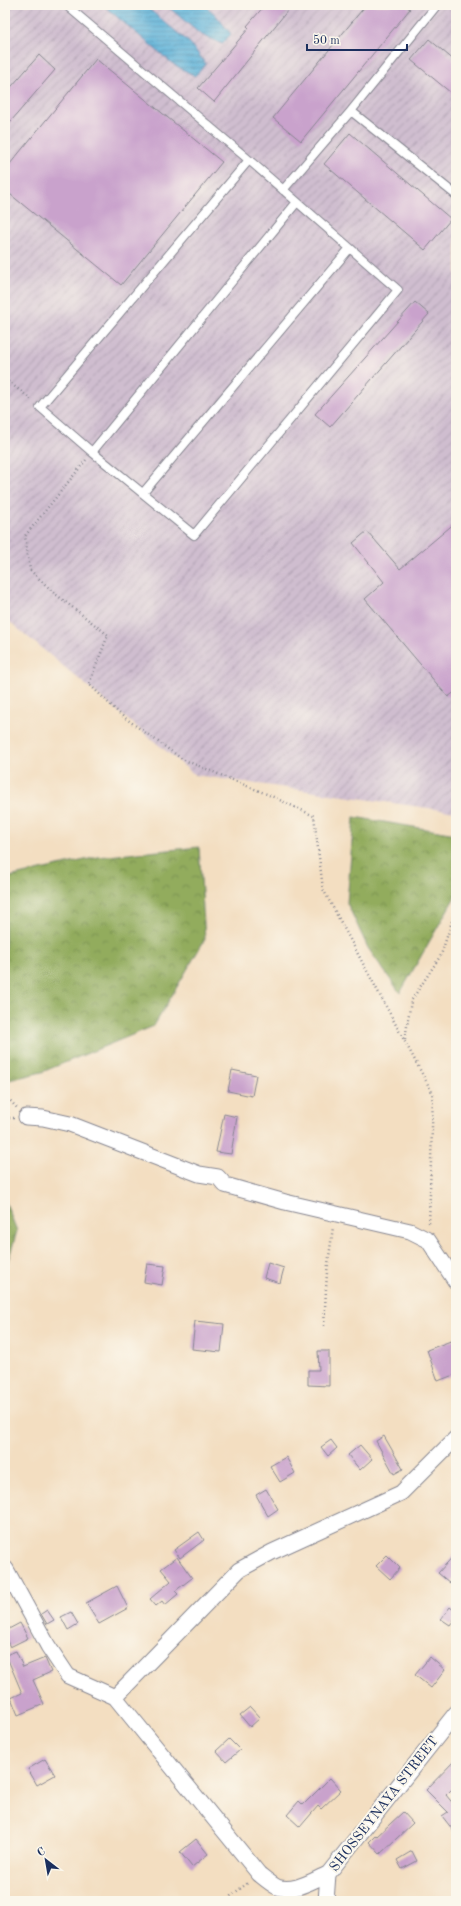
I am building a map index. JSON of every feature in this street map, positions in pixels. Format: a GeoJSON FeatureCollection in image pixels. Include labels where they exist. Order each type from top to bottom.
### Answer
{"type":"FeatureCollection","features":[{"type":"Feature","properties":{"kind":"street"},"geometry":{"type":"LineString","coordinates":[[26,1117],[43,1118],[70,1124],[171,1164],[199,1174],[218,1177],[225,1185],[285,1202],[335,1212],[410,1231],[428,1240],[456,1282]]}},
{"type":"Feature","properties":{"kind":"street"},"geometry":{"type":"LineString","coordinates":[[115,1697],[239,1570],[272,1552],[401,1493],[456,1438]]}},
{"type":"Feature","properties":{"kind":"street"},"geometry":{"type":"LineString","coordinates":[[6,1569],[48,1646],[68,1676],[115,1697],[259,1874],[276,1886],[285,1888],[299,1886],[328,1874]]}},
{"type":"Feature","properties":{"kind":"street","name":"SHOSSEYNAYA STREET"},"geometry":{"type":"LineString","coordinates":[[326,1901],[328,1874],[456,1713]]}},
{"type":"Feature","properties":{"kind":"lane"},"geometry":{"type":"LineString","coordinates":[[66,5],[249,160],[398,290],[194,535],[92,452],[40,407],[249,160]]}},
{"type":"Feature","properties":{"kind":"lane"},"geometry":{"type":"LineString","coordinates":[[283,190],[351,111],[437,5]]}},
{"type":"Feature","properties":{"kind":"lane"},"geometry":{"type":"LineString","coordinates":[[351,111],[456,195]]}},
{"type":"Feature","properties":{"kind":"lane"},"geometry":{"type":"LineString","coordinates":[[92,452],[297,202]]}},
{"type":"Feature","properties":{"kind":"lane"},"geometry":{"type":"LineString","coordinates":[[142,493],[350,248]]}},
{"type":"Feature","properties":{"kind":"path"},"geometry":{"type":"LineString","coordinates":[[5,379],[40,407]]}},
{"type":"Feature","properties":{"kind":"path"},"geometry":{"type":"LineString","coordinates":[[92,452],[25,536],[30,570],[54,593],[108,635],[89,684],[121,715],[182,759],[269,795],[314,816],[323,889],[433,1094],[428,1240]]}},
{"type":"Feature","properties":{"kind":"path"},"geometry":{"type":"LineString","coordinates":[[405,1040],[411,1001],[441,955],[456,910]]}},
{"type":"Feature","properties":{"kind":"path"},"geometry":{"type":"LineString","coordinates":[[324,1326],[327,1272],[335,1212]]}},
{"type":"Feature","properties":{"kind":"path"},"geometry":{"type":"LineString","coordinates":[[224,1901],[259,1874]]}},
{"type":"Feature","properties":{"kind":"shaded area"},"geometry":{"type":"Polygon","coordinates":[[[5,5],[456,5],[456,812],[195,775],[5,618],[5,5]]]}},
{"type":"Feature","properties":{"kind":"green space"},"geometry":{"type":"Polygon","coordinates":[[[354,817],[456,834],[456,895],[400,993],[368,948],[347,903],[354,817]]]}},
{"type":"Feature","properties":{"kind":"green space"},"geometry":{"type":"Polygon","coordinates":[[[199,847],[205,939],[154,1026],[42,1072],[5,1081],[5,878],[98,857],[199,847]]]}},
{"type":"Feature","properties":{"kind":"green space"},"geometry":{"type":"Polygon","coordinates":[[[5,1200],[17,1231],[5,1271],[5,1200]]]}},
{"type":"Feature","properties":{"kind":"water"},"geometry":{"type":"Polygon","coordinates":[[[103,5],[144,5],[190,43],[206,64],[195,76],[173,64],[103,5]]]}},
{"type":"Feature","properties":{"kind":"water"},"geometry":{"type":"Polygon","coordinates":[[[166,5],[204,5],[215,14],[231,34],[222,44],[200,34],[166,5]]]}},
{"type":"Feature","properties":{"kind":"building"},"geometry":{"type":"Polygon","coordinates":[[[265,5],[292,5],[214,102],[198,88],[249,28],[247,26],[265,5]]]}},
{"type":"Feature","properties":{"kind":"building"},"geometry":{"type":"Polygon","coordinates":[[[366,5],[405,5],[410,9],[301,141],[273,118],[366,5]]]}},
{"type":"Feature","properties":{"kind":"building"},"geometry":{"type":"Polygon","coordinates":[[[429,39],[456,62],[456,97],[411,60],[429,39]]]}},
{"type":"Feature","properties":{"kind":"building"},"geometry":{"type":"Polygon","coordinates":[[[39,55],[55,70],[5,128],[5,94],[39,55]]]}},
{"type":"Feature","properties":{"kind":"building"},"geometry":{"type":"Polygon","coordinates":[[[96,59],[222,162],[121,285],[5,190],[5,170],[96,59]]]}},
{"type":"Feature","properties":{"kind":"building"},"geometry":{"type":"Polygon","coordinates":[[[350,133],[451,219],[425,250],[324,164],[350,133]]]}},
{"type":"Feature","properties":{"kind":"building"},"geometry":{"type":"Polygon","coordinates":[[[415,302],[429,314],[330,427],[315,414],[415,302]]]}},
{"type":"Feature","properties":{"kind":"building"},"geometry":{"type":"Polygon","coordinates":[[[456,522],[456,691],[448,697],[365,599],[384,582],[353,543],[367,531],[400,569],[456,522]]]}},
{"type":"Feature","properties":{"kind":"building"},"geometry":{"type":"Polygon","coordinates":[[[232,1070],[256,1075],[252,1096],[228,1091],[232,1070]]]}},
{"type":"Feature","properties":{"kind":"building"},"geometry":{"type":"Polygon","coordinates":[[[224,1114],[237,1117],[231,1154],[216,1152],[224,1114]]]}},
{"type":"Feature","properties":{"kind":"building"},"geometry":{"type":"Polygon","coordinates":[[[268,1263],[284,1268],[280,1283],[264,1278],[268,1263]]]}},
{"type":"Feature","properties":{"kind":"building"},"geometry":{"type":"Polygon","coordinates":[[[147,1264],[165,1266],[162,1285],[144,1282],[147,1264]]]}},
{"type":"Feature","properties":{"kind":"building"},"geometry":{"type":"Polygon","coordinates":[[[195,1321],[224,1324],[221,1352],[192,1349],[195,1321]]]}},
{"type":"Feature","properties":{"kind":"building"},"geometry":{"type":"Polygon","coordinates":[[[456,1339],[456,1374],[438,1381],[427,1350],[456,1339]]]}},
{"type":"Feature","properties":{"kind":"building"},"geometry":{"type":"Polygon","coordinates":[[[318,1351],[329,1351],[329,1386],[308,1385],[308,1370],[319,1370],[318,1351]]]}},
{"type":"Feature","properties":{"kind":"building"},"geometry":{"type":"Polygon","coordinates":[[[384,1436],[403,1469],[394,1474],[376,1441],[384,1436]]]}},
{"type":"Feature","properties":{"kind":"building"},"geometry":{"type":"Polygon","coordinates":[[[331,1440],[337,1448],[328,1456],[321,1447],[331,1440]]]}},
{"type":"Feature","properties":{"kind":"building"},"geometry":{"type":"Polygon","coordinates":[[[360,1445],[372,1459],[360,1470],[348,1455],[360,1445]]]}},
{"type":"Feature","properties":{"kind":"building"},"geometry":{"type":"Polygon","coordinates":[[[286,1457],[295,1473],[280,1482],[270,1466],[286,1457]]]}},
{"type":"Feature","properties":{"kind":"building"},"geometry":{"type":"Polygon","coordinates":[[[266,1489],[278,1509],[268,1516],[256,1495],[266,1489]]]}},
{"type":"Feature","properties":{"kind":"building"},"geometry":{"type":"Polygon","coordinates":[[[199,1532],[204,1540],[180,1558],[174,1550],[199,1532]]]}},
{"type":"Feature","properties":{"kind":"building"},"geometry":{"type":"Polygon","coordinates":[[[456,1553],[456,1576],[450,1583],[438,1573],[456,1553]]]}},
{"type":"Feature","properties":{"kind":"building"},"geometry":{"type":"Polygon","coordinates":[[[387,1555],[400,1568],[390,1579],[376,1566],[387,1555]]]}},
{"type":"Feature","properties":{"kind":"building"},"geometry":{"type":"Polygon","coordinates":[[[177,1557],[192,1578],[175,1591],[178,1594],[165,1605],[162,1601],[156,1606],[150,1599],[171,1581],[161,1569],[177,1557]]]}},
{"type":"Feature","properties":{"kind":"building"},"geometry":{"type":"Polygon","coordinates":[[[117,1586],[128,1608],[99,1624],[86,1603],[117,1586]]]}},
{"type":"Feature","properties":{"kind":"building"},"geometry":{"type":"Polygon","coordinates":[[[450,1607],[456,1612],[456,1617],[450,1625],[441,1619],[450,1607]]]}},
{"type":"Feature","properties":{"kind":"building"},"geometry":{"type":"Polygon","coordinates":[[[47,1610],[54,1620],[47,1624],[41,1614],[47,1610]]]}},
{"type":"Feature","properties":{"kind":"building"},"geometry":{"type":"Polygon","coordinates":[[[71,1612],[78,1624],[68,1630],[61,1617],[71,1612]]]}},
{"type":"Feature","properties":{"kind":"building"},"geometry":{"type":"Polygon","coordinates":[[[20,1623],[28,1638],[10,1647],[5,1637],[5,1631],[20,1623]]]}},
{"type":"Feature","properties":{"kind":"building"},"geometry":{"type":"Polygon","coordinates":[[[16,1651],[23,1667],[45,1658],[51,1672],[33,1680],[44,1704],[18,1715],[11,1698],[22,1693],[6,1655],[16,1651]]]}},
{"type":"Feature","properties":{"kind":"building"},"geometry":{"type":"Polygon","coordinates":[[[430,1657],[445,1670],[431,1688],[415,1675],[430,1657]]]}},
{"type":"Feature","properties":{"kind":"building"},"geometry":{"type":"Polygon","coordinates":[[[250,1707],[260,1718],[250,1727],[240,1715],[250,1707]]]}},
{"type":"Feature","properties":{"kind":"building"},"geometry":{"type":"Polygon","coordinates":[[[229,1739],[240,1750],[226,1762],[216,1751],[229,1739]]]}},
{"type":"Feature","properties":{"kind":"building"},"geometry":{"type":"Polygon","coordinates":[[[45,1759],[55,1775],[37,1785],[28,1769],[45,1759]]]}},
{"type":"Feature","properties":{"kind":"building"},"geometry":{"type":"Polygon","coordinates":[[[456,1759],[456,1785],[446,1795],[455,1806],[456,1805],[456,1834],[442,1816],[448,1812],[426,1790],[456,1759]]]}},
{"type":"Feature","properties":{"kind":"building"},"geometry":{"type":"Polygon","coordinates":[[[330,1778],[341,1790],[321,1809],[318,1806],[300,1827],[287,1815],[299,1801],[303,1805],[330,1778]]]}},
{"type":"Feature","properties":{"kind":"building"},"geometry":{"type":"Polygon","coordinates":[[[403,1812],[413,1823],[380,1854],[369,1842],[403,1812]]]}},
{"type":"Feature","properties":{"kind":"building"},"geometry":{"type":"Polygon","coordinates":[[[196,1839],[208,1854],[192,1867],[180,1852],[196,1839]]]}},
{"type":"Feature","properties":{"kind":"building"},"geometry":{"type":"Polygon","coordinates":[[[412,1851],[417,1861],[402,1869],[397,1860],[412,1851]]]}}]}
